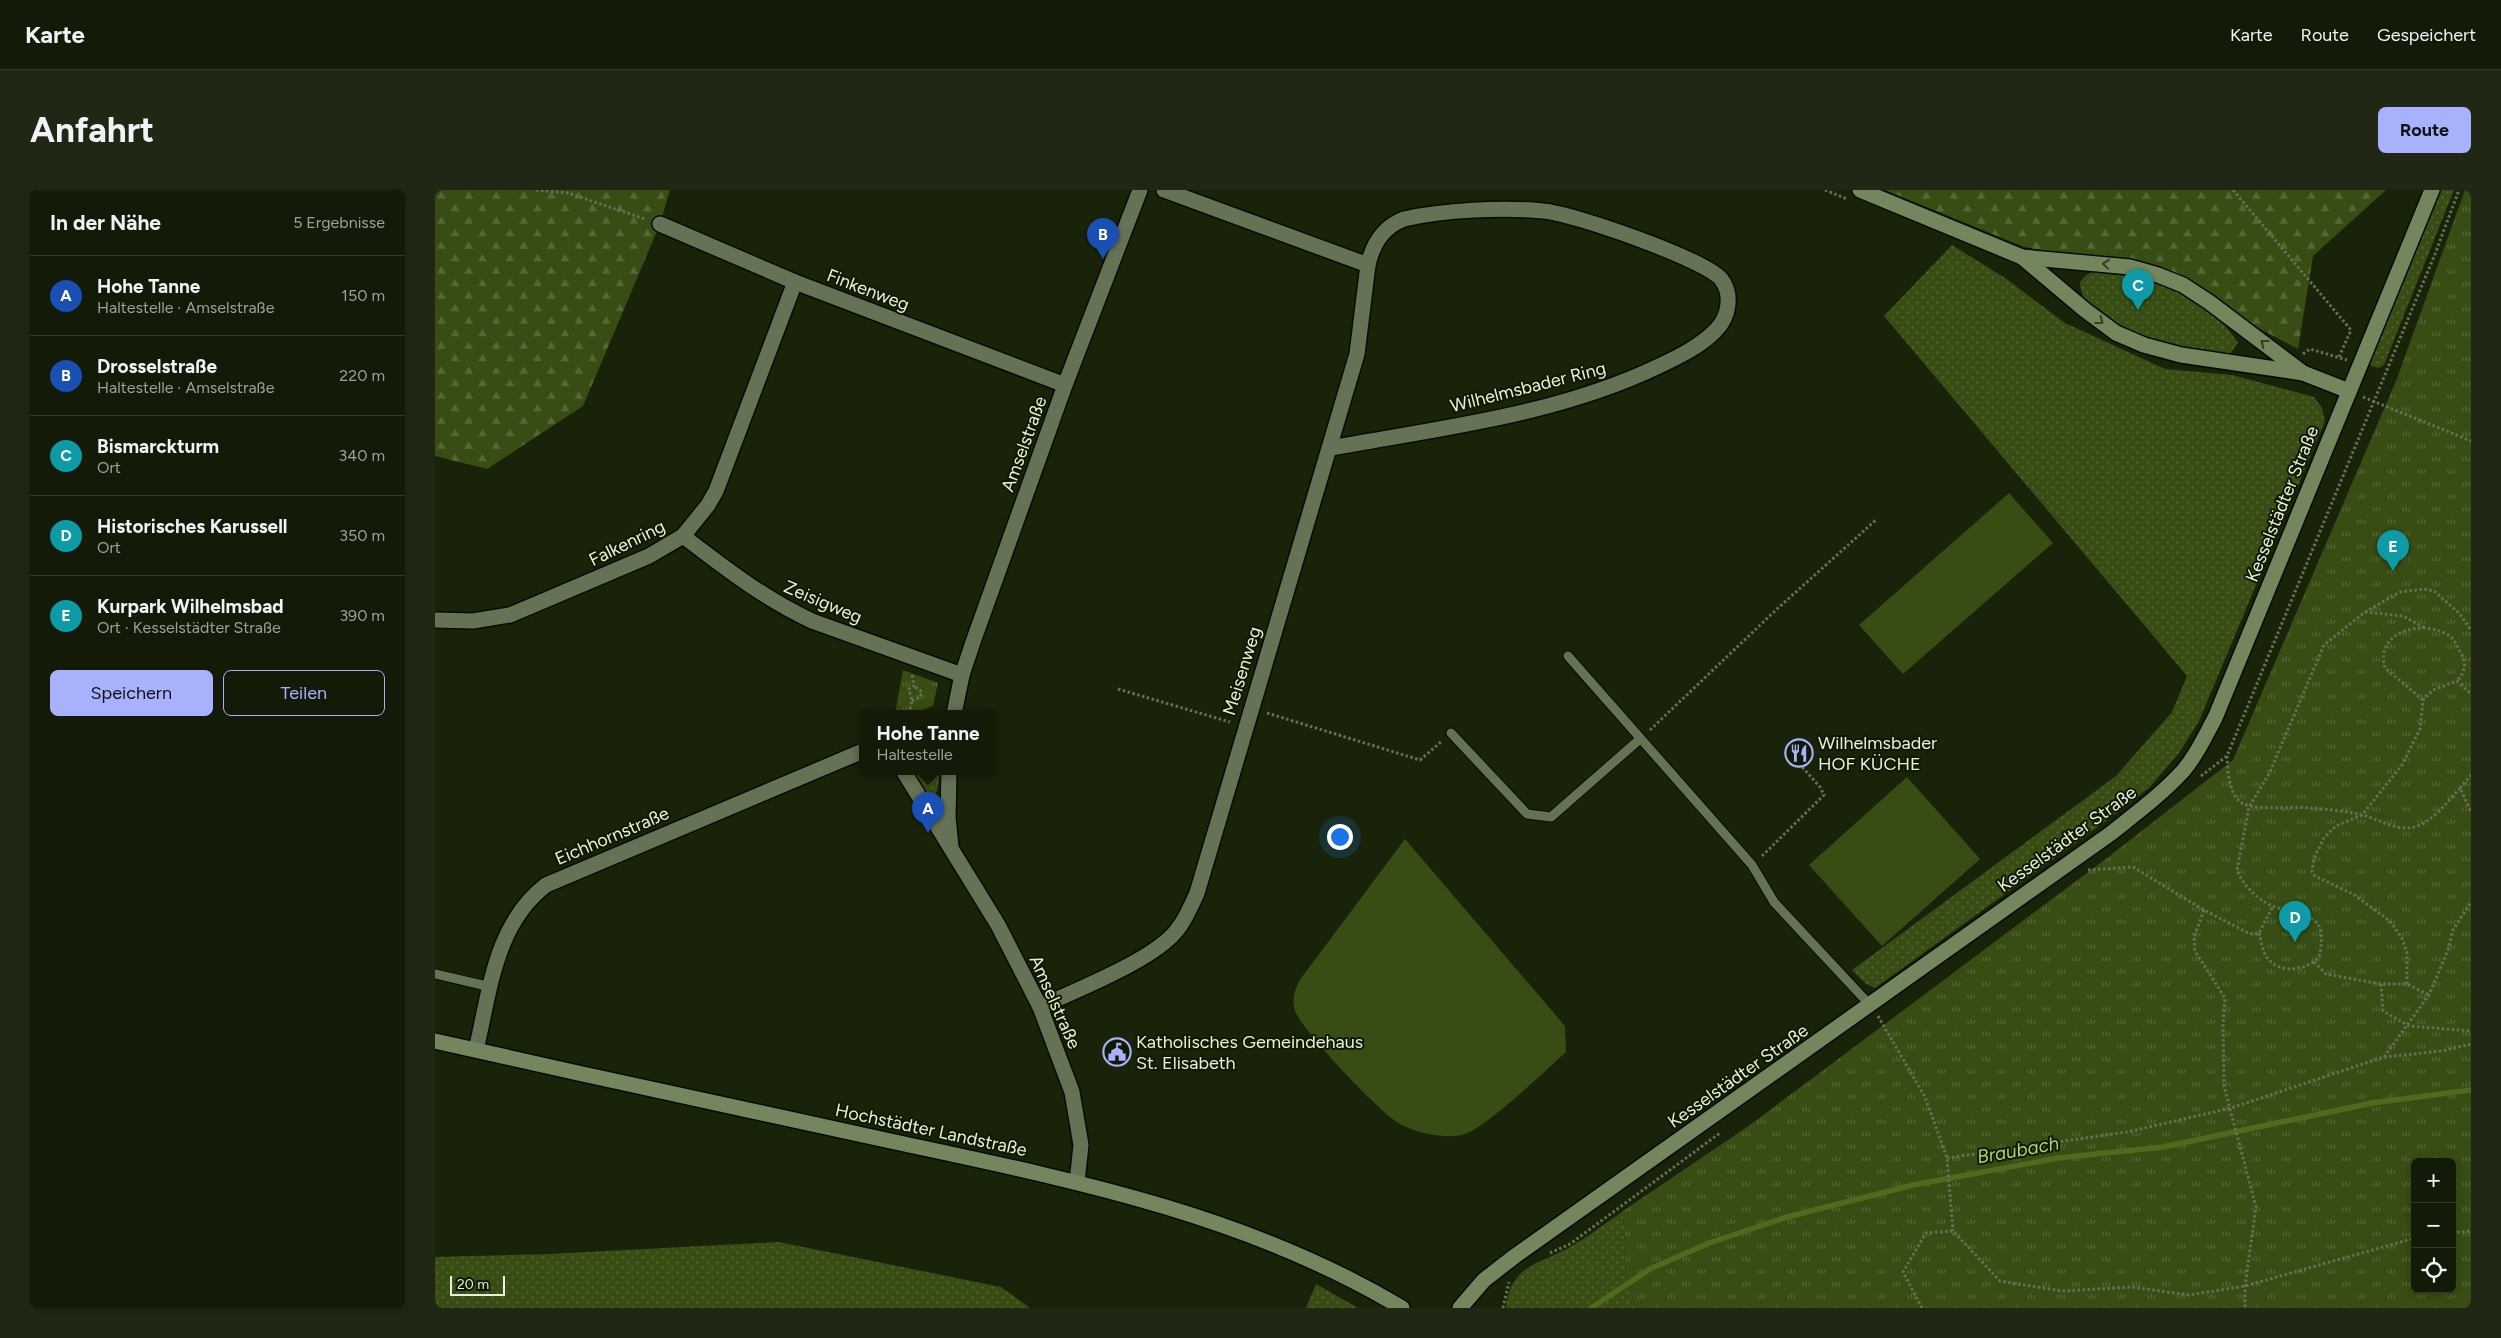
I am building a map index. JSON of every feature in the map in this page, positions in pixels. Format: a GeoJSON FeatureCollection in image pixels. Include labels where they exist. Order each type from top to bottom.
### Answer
{"type":"FeatureCollection","features":[{"type":"Feature","properties":{"kind":"street","name":"Amselstraße"},"geometry":{"type":"LineString","coordinates":[[954,710],[962,676],[1065,385],[1140,190]]}},
{"type":"Feature","properties":{"kind":"street"},"geometry":{"type":"LineString","coordinates":[[1164,190],[1368,265]]}},
{"type":"Feature","properties":{"kind":"street"},"geometry":{"type":"LineString","coordinates":[[1860,190],[2022,257],[2131,267],[2159,275],[2183,285],[2209,302],[2303,373]]}},
{"type":"Feature","properties":{"kind":"street","name":"Kesselstädter Straße"},"geometry":{"type":"LineString","coordinates":[[1460,1308],[1484,1280],[1515,1256],[2110,834],[2158,796],[2184,770],[2199,748],[2215,718],[2432,190]]}},
{"type":"Feature","properties":{"kind":"street","name":"Wilhelmsbader Ring"},"geometry":{"type":"LineString","coordinates":[[1331,448],[1528,410],[1606,389],[1675,358],[1697,344],[1716,330],[1722,321],[1729,301],[1727,290],[1720,278],[1703,266],[1640,240],[1586,221],[1544,211],[1478,211],[1404,219],[1396,222],[1379,237],[1372,248],[1368,265]]}},
{"type":"Feature","properties":{"kind":"street","name":"Finkenweg"},"geometry":{"type":"LineString","coordinates":[[660,224],[795,282],[1065,385]]}},
{"type":"Feature","properties":{"kind":"street"},"geometry":{"type":"LineString","coordinates":[[2022,257],[2093,316],[2116,332],[2144,346],[2181,355],[2303,373],[2349,392]]}},
{"type":"Feature","properties":{"kind":"street","name":"Meisenweg"},"geometry":{"type":"LineString","coordinates":[[1040,1007],[1133,962],[1157,948],[1176,932],[1188,915],[1197,893],[1250,707],[1331,448],[1357,354],[1368,265]]}},
{"type":"Feature","properties":{"kind":"street","name":"Falkenring"},"geometry":{"type":"LineString","coordinates":[[435,620],[473,621],[510,615],[649,556],[683,536],[709,505],[716,491],[795,282]]}},
{"type":"Feature","properties":{"kind":"street","name":"Zeisigweg"},"geometry":{"type":"LineString","coordinates":[[683,536],[767,598],[812,620],[962,676]]}},
{"type":"Feature","properties":{"kind":"street","name":"Eichhornstraße"},"geometry":{"type":"LineString","coordinates":[[476,1050],[503,939],[517,914],[533,895],[546,885],[859,753]]}},
{"type":"Feature","properties":{"kind":"street","name":"Amselstraße"},"geometry":{"type":"LineString","coordinates":[[905,775],[998,925],[1040,1007],[1072,1092],[1081,1145],[1077,1182]]}},
{"type":"Feature","properties":{"kind":"street","name":"Amselstraße"},"geometry":{"type":"LineString","coordinates":[[949,775],[948,817],[951,851]]}},
{"type":"Feature","properties":{"kind":"street","name":"Hochstädter Landstraße"},"geometry":{"type":"LineString","coordinates":[[435,1041],[1077,1182],[1186,1214],[1256,1239],[1349,1277],[1402,1308]]}},
{"type":"Feature","properties":{"kind":"lane"},"geometry":{"type":"LineString","coordinates":[[1568,656],[1752,865],[1774,902],[1870,1005]]}},
{"type":"Feature","properties":{"kind":"lane"},"geometry":{"type":"LineString","coordinates":[[1451,733],[1527,814],[1551,817],[1640,739]]}},
{"type":"Feature","properties":{"kind":"lane"},"geometry":{"type":"LineString","coordinates":[[435,974],[491,987]]}},
{"type":"Feature","properties":{"kind":"path"},"geometry":{"type":"LineString","coordinates":[[535,190],[568,193],[660,224]]}},
{"type":"Feature","properties":{"kind":"path"},"geometry":{"type":"LineString","coordinates":[[2233,190],[2351,330],[2339,357],[2310,349],[2290,363]]}},
{"type":"Feature","properties":{"kind":"path"},"geometry":{"type":"LineString","coordinates":[[2459,190],[2374,402],[2227,756],[2228,777],[2231,785],[2238,800],[2249,807],[2308,808],[2362,815],[2396,826],[2409,828],[2420,825],[2432,818],[2471,774]]}},
{"type":"Feature","properties":{"kind":"path"},"geometry":{"type":"LineString","coordinates":[[2374,402],[2471,440]]}},
{"type":"Feature","properties":{"kind":"path"},"geometry":{"type":"LineString","coordinates":[[1640,739],[1713,668],[1877,519]]}},
{"type":"Feature","properties":{"kind":"path"},"geometry":{"type":"LineString","coordinates":[[2273,906],[2259,933],[2266,956],[2277,966],[2291,969],[2307,967],[2319,957],[2322,932],[2317,923],[2305,914],[2273,906],[2255,895],[2241,879],[2237,870],[2249,807],[2269,774],[2324,645],[2365,612],[2400,592],[2424,589],[2434,591],[2471,626]]}},
{"type":"Feature","properties":{"kind":"path"},"geometry":{"type":"LineString","coordinates":[[2365,612],[2403,616],[2426,628],[2440,631],[2452,638],[2464,660],[2464,672],[2457,681],[2433,690],[2423,700],[2420,729],[2402,765],[2362,815],[2336,826],[2324,838],[2314,858],[2312,872],[2322,881],[2338,885],[2364,900],[2389,921],[2402,938],[2407,953],[2407,984]]}},
{"type":"Feature","properties":{"kind":"path"},"geometry":{"type":"LineString","coordinates":[[2423,700],[2385,668],[2383,652],[2385,646],[2394,636],[2411,629],[2426,628]]}},
{"type":"Feature","properties":{"kind":"path"},"geometry":{"type":"LineString","coordinates":[[905,654],[914,686],[922,692],[920,697],[912,701]]}},
{"type":"Feature","properties":{"kind":"path"},"geometry":{"type":"LineString","coordinates":[[2457,681],[2471,694]]}},
{"type":"Feature","properties":{"kind":"path"},"geometry":{"type":"LineString","coordinates":[[910,710],[912,701],[909,689],[914,686]]}},
{"type":"Feature","properties":{"kind":"path"},"geometry":{"type":"LineString","coordinates":[[1118,689],[1245,726]]}},
{"type":"Feature","properties":{"kind":"path"},"geometry":{"type":"LineString","coordinates":[[1250,707],[1420,760],[1451,733]]}},
{"type":"Feature","properties":{"kind":"path"},"geometry":{"type":"LineString","coordinates":[[1752,865],[1824,795],[1820,787],[1796,760],[1799,753]]}},
{"type":"Feature","properties":{"kind":"path"},"geometry":{"type":"LineString","coordinates":[[2197,779],[2227,756]]}},
{"type":"Feature","properties":{"kind":"path"},"geometry":{"type":"LineString","coordinates":[[2460,788],[2471,812]]}},
{"type":"Feature","properties":{"kind":"path"},"geometry":{"type":"LineString","coordinates":[[2085,870],[2133,867],[2204,910],[2250,934],[2259,933]]}},
{"type":"Feature","properties":{"kind":"path"},"geometry":{"type":"LineString","coordinates":[[2384,1057],[2409,1026],[2429,995],[2448,950],[2453,930],[2471,902]]}},
{"type":"Feature","properties":{"kind":"path"},"geometry":{"type":"LineString","coordinates":[[2204,910],[2194,937],[2195,950],[2225,998],[2223,1023],[2224,1086],[2256,1207],[2245,1286],[2245,1308]]}},
{"type":"Feature","properties":{"kind":"path"},"geometry":{"type":"LineString","coordinates":[[2314,962],[2327,974],[2381,984],[2407,984],[2429,995]]}},
{"type":"Feature","properties":{"kind":"path"},"geometry":{"type":"LineString","coordinates":[[2381,984],[2383,1011],[2409,1026],[2471,1031]]}},
{"type":"Feature","properties":{"kind":"path"},"geometry":{"type":"LineString","coordinates":[[1870,1022],[1878,1016],[1925,1097],[1950,1171],[1953,1231],[2000,1280],[2062,1291],[2132,1287],[2189,1295],[2245,1286],[2411,1239]]}},
{"type":"Feature","properties":{"kind":"path"},"geometry":{"type":"LineString","coordinates":[[1947,1158],[2127,1132],[2231,1108],[2384,1057],[2442,1051],[2471,1044]]}},
{"type":"Feature","properties":{"kind":"path"},"geometry":{"type":"LineString","coordinates":[[1543,1256],[1570,1244],[1728,1127]]}},
{"type":"Feature","properties":{"kind":"path"},"geometry":{"type":"LineString","coordinates":[[1922,1308],[1903,1272],[1926,1233],[1953,1231]]}},
{"type":"Feature","properties":{"kind":"path"},"geometry":{"type":"LineString","coordinates":[[2456,1233],[2471,1231]]}},
{"type":"Feature","properties":{"kind":"path"},"geometry":{"type":"LineString","coordinates":[[1503,1308],[1510,1282],[1515,1276]]}},
{"type":"Feature","properties":{"kind":"green space"},"geometry":{"type":"Polygon","coordinates":[[[435,190],[670,190],[660,224],[583,406],[487,469],[435,456],[435,190]]]}},
{"type":"Feature","properties":{"kind":"green space"},"geometry":{"type":"Polygon","coordinates":[[[1885,190],[2386,190],[2313,256],[2298,349],[2249,323],[2200,288],[2162,268],[2128,259],[2063,254],[2024,247],[1885,190]]]}},
{"type":"Feature","properties":{"kind":"green space"},"geometry":{"type":"Polygon","coordinates":[[[2440,190],[2454,190],[2384,365],[2379,368],[2371,366],[2369,360],[2440,190]]]}},
{"type":"Feature","properties":{"kind":"green space"},"geometry":{"type":"Polygon","coordinates":[[[2465,190],[2471,190],[2471,1308],[1635,1308],[1627,1279],[1623,1211],[1750,1125],[2107,858],[2233,760],[2396,381],[2465,190]]]}},
{"type":"Feature","properties":{"kind":"green space"},"geometry":{"type":"Polygon","coordinates":[[[1952,245],[2005,278],[2065,323],[2165,369],[2232,375],[2314,397],[2322,408],[2325,421],[2199,721],[2179,753],[2149,788],[1875,988],[1866,984],[1852,970],[2116,776],[2172,712],[2187,676],[1884,316],[1952,245]]]}},
{"type":"Feature","properties":{"kind":"green space"},"geometry":{"type":"Polygon","coordinates":[[[2096,270],[2137,277],[2176,290],[2210,311],[2238,343],[2230,354],[2213,354],[2191,351],[2141,338],[2117,327],[2098,315],[2085,300],[2080,282],[2085,276],[2096,270]]]}},
{"type":"Feature","properties":{"kind":"green space"},"geometry":{"type":"Polygon","coordinates":[[[2009,493],[2053,543],[1903,674],[1859,625],[2009,493]]]}},
{"type":"Feature","properties":{"kind":"green space"},"geometry":{"type":"Polygon","coordinates":[[[903,670],[938,683],[933,706],[922,710],[896,710],[903,670]]]}},
{"type":"Feature","properties":{"kind":"green space"},"geometry":{"type":"Polygon","coordinates":[[[913,775],[940,775],[937,791],[933,797],[926,796],[913,775]]]}},
{"type":"Feature","properties":{"kind":"green space"},"geometry":{"type":"Polygon","coordinates":[[[1907,777],[1980,859],[1882,946],[1809,865],[1907,777]]]}},
{"type":"Feature","properties":{"kind":"green space"},"geometry":{"type":"Polygon","coordinates":[[[1405,839],[1565,1026],[1566,1052],[1499,1111],[1472,1131],[1462,1135],[1439,1136],[1414,1130],[1390,1117],[1313,1037],[1296,1013],[1293,1001],[1299,981],[1405,839]]]}},
{"type":"Feature","properties":{"kind":"green space"},"geometry":{"type":"Polygon","coordinates":[[[1623,1211],[1627,1279],[1635,1308],[1506,1308],[1509,1293],[1520,1274],[1529,1267],[1578,1242],[1623,1211]]]}},
{"type":"Feature","properties":{"kind":"green space"},"geometry":{"type":"Polygon","coordinates":[[[779,1242],[1001,1287],[1030,1308],[435,1308],[435,1257],[549,1254],[779,1242]]]}},
{"type":"Feature","properties":{"kind":"green space"},"geometry":{"type":"Polygon","coordinates":[[[1316,1284],[1358,1308],[1306,1308],[1316,1284]]]}},
{"type":"Feature","properties":{"kind":"waterway","name":"Braubach"},"geometry":{"type":"LineString","coordinates":[[1591,1308],[1650,1269],[1709,1243],[1787,1217],[1913,1185],[2058,1158],[2163,1147],[2372,1103],[2471,1090]]}},
{"type":"Feature","properties":{"kind":"place","name":"Drosselstraße"},"geometry":{"type":"Point","coordinates":[1103,259]}},
{"type":"Feature","properties":{"kind":"place","name":"Bismarckturm"},"geometry":{"type":"Point","coordinates":[2138,310]}},
{"type":"Feature","properties":{"kind":"place","name":"Kurpark Wilhelmsbad"},"geometry":{"type":"Point","coordinates":[2393,571]}},
{"type":"Feature","properties":{"kind":"place","name":"Wilhelmsbader HOF KÜCHE"},"geometry":{"type":"Point","coordinates":[1799,753]}},
{"type":"Feature","properties":{"kind":"place","name":"Hohe Tanne"},"geometry":{"type":"Point","coordinates":[928,833]}},
{"type":"Feature","properties":{"kind":"place","name":"Historisches Karussell"},"geometry":{"type":"Point","coordinates":[2295,942]}},
{"type":"Feature","properties":{"kind":"place","name":"Katholisches Gemeindehaus St. Elisabeth"},"geometry":{"type":"Point","coordinates":[1117,1052]}}]}
